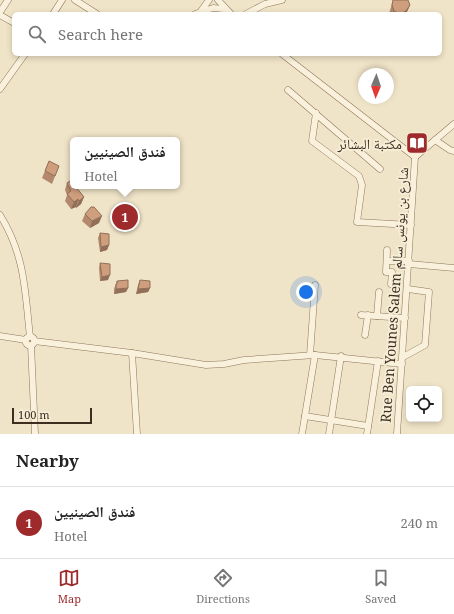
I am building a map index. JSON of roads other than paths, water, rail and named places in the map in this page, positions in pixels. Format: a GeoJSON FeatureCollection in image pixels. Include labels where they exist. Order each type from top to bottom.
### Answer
{"type":"FeatureCollection","features":[{"type":"Feature","properties":{"kind":"street"},"geometry":{"type":"LineString","coordinates":[[8,0],[0,14],[12,23]]}},
{"type":"Feature","properties":{"kind":"street"},"geometry":{"type":"LineString","coordinates":[[54,12],[62,0]]}},
{"type":"Feature","properties":{"kind":"street"},"geometry":{"type":"LineString","coordinates":[[75,0],[95,12]]}},
{"type":"Feature","properties":{"kind":"street"},"geometry":{"type":"LineString","coordinates":[[201,12],[209,0]]}},
{"type":"Feature","properties":{"kind":"street"},"geometry":{"type":"LineString","coordinates":[[218,0],[224,9],[228,12]]}},
{"type":"Feature","properties":{"kind":"street"},"geometry":{"type":"LineString","coordinates":[[250,12],[265,4],[282,0]]}},
{"type":"Feature","properties":{"kind":"street"},"geometry":{"type":"LineString","coordinates":[[201,12],[213,8],[224,9]]}},
{"type":"Feature","properties":{"kind":"street"},"geometry":{"type":"LineString","coordinates":[[0,89],[23,56]]}},
{"type":"Feature","properties":{"kind":"street","name":"Rue Ben Younes Salem شارع بن يونس سالم"},"geometry":{"type":"LineString","coordinates":[[285,56],[415,157],[408,289],[397,434]]}},
{"type":"Feature","properties":{"kind":"street"},"geometry":{"type":"LineString","coordinates":[[288,90],[380,169]]}},
{"type":"Feature","properties":{"kind":"street"},"geometry":{"type":"LineString","coordinates":[[316,113],[312,141],[358,176],[362,185],[357,222],[412,225]]}},
{"type":"Feature","properties":{"kind":"street"},"geometry":{"type":"LineString","coordinates":[[415,157],[454,124]]}},
{"type":"Feature","properties":{"kind":"street"},"geometry":{"type":"LineString","coordinates":[[435,140],[454,151]]}},
{"type":"Feature","properties":{"kind":"street"},"geometry":{"type":"LineString","coordinates":[[0,215],[17,249],[23,273],[30,341],[35,434]]}},
{"type":"Feature","properties":{"kind":"street"},"geometry":{"type":"LineString","coordinates":[[387,250],[386,272],[392,272],[392,284]]}},
{"type":"Feature","properties":{"kind":"street"},"geometry":{"type":"LineString","coordinates":[[387,261],[454,268]]}},
{"type":"Feature","properties":{"kind":"street"},"geometry":{"type":"LineString","coordinates":[[302,434],[312,355],[315,284]]}},
{"type":"Feature","properties":{"kind":"street"},"geometry":{"type":"LineString","coordinates":[[403,357],[425,345],[429,292],[408,289]]}},
{"type":"Feature","properties":{"kind":"street"},"geometry":{"type":"LineString","coordinates":[[377,316],[379,292]]}},
{"type":"Feature","properties":{"kind":"street"},"geometry":{"type":"LineString","coordinates":[[361,315],[406,318]]}},
{"type":"Feature","properties":{"kind":"street"},"geometry":{"type":"LineString","coordinates":[[365,335],[368,315]]}},
{"type":"Feature","properties":{"kind":"street"},"geometry":{"type":"LineString","coordinates":[[0,336],[132,353],[206,365],[224,364],[244,360],[312,355],[341,356],[402,364]]}},
{"type":"Feature","properties":{"kind":"street"},"geometry":{"type":"LineString","coordinates":[[132,353],[137,434]]}},
{"type":"Feature","properties":{"kind":"street"},"geometry":{"type":"LineString","coordinates":[[329,434],[341,356]]}},
{"type":"Feature","properties":{"kind":"street"},"geometry":{"type":"LineString","coordinates":[[367,434],[378,361]]}},
{"type":"Feature","properties":{"kind":"street"},"geometry":{"type":"LineString","coordinates":[[305,416],[368,426]]}},
{"type":"Feature","properties":{"kind":"place","name":"مكتبة البشائر"},"geometry":{"type":"Point","coordinates":[417,143]}},
{"type":"Feature","properties":{"kind":"place","name":"فندق الصينيين"},"geometry":{"type":"Point","coordinates":[125,217]}}]}
